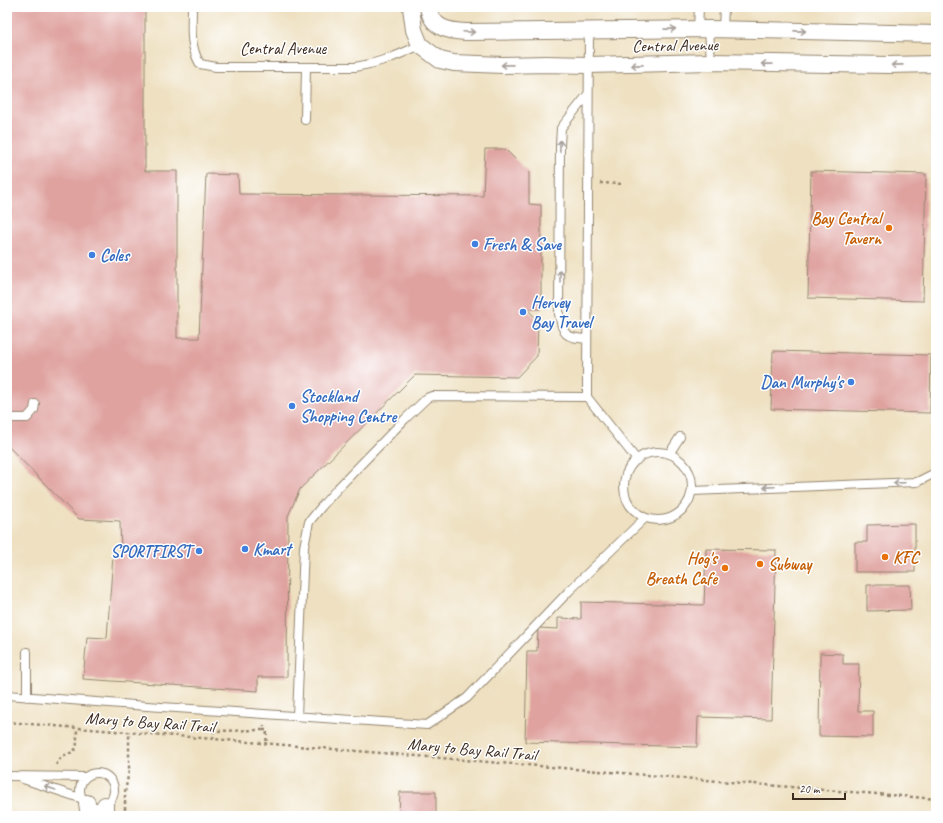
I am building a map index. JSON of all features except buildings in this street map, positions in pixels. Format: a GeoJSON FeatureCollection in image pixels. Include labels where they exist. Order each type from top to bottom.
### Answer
{"type":"FeatureCollection","features":[{"type":"Feature","properties":{"kind":"street"},"geometry":{"type":"LineString","coordinates":[[410,7],[414,30],[420,45]]}},
{"type":"Feature","properties":{"kind":"street","name":"Central Avenue"},"geometry":{"type":"LineString","coordinates":[[431,14],[443,28],[452,31],[482,32],[710,29],[936,34]]}},
{"type":"Feature","properties":{"kind":"street","name":"Central Avenue"},"geometry":{"type":"LineString","coordinates":[[420,45],[440,60],[454,63],[503,65],[588,65],[711,62],[888,65],[936,64]]}},
{"type":"Feature","properties":{"kind":"lane","name":"Central Avenue"},"geometry":{"type":"LineString","coordinates":[[192,7],[192,42],[194,54],[200,64],[216,67],[355,67],[375,64],[390,59],[420,45]]}},
{"type":"Feature","properties":{"kind":"lane"},"geometry":{"type":"LineString","coordinates":[[699,7],[710,29],[711,62]]}},
{"type":"Feature","properties":{"kind":"lane"},"geometry":{"type":"LineString","coordinates":[[710,29],[724,7]]}},
{"type":"Feature","properties":{"kind":"lane"},"geometry":{"type":"LineString","coordinates":[[589,30],[588,397],[637,460]]}},
{"type":"Feature","properties":{"kind":"lane"},"geometry":{"type":"LineString","coordinates":[[305,120],[306,67]]}},
{"type":"Feature","properties":{"kind":"lane"},"geometry":{"type":"LineString","coordinates":[[587,339],[572,337],[563,330],[560,314],[560,145],[561,128],[588,94]]}},
{"type":"Feature","properties":{"kind":"lane"},"geometry":{"type":"LineString","coordinates":[[297,716],[304,547],[309,522],[336,489],[405,419],[427,398],[432,396],[588,397]]}},
{"type":"Feature","properties":{"kind":"lane"},"geometry":{"type":"LineString","coordinates":[[7,418],[27,418],[34,410],[35,404]]}},
{"type":"Feature","properties":{"kind":"lane"},"geometry":{"type":"LineString","coordinates":[[669,454],[680,437]]}},
{"type":"Feature","properties":{"kind":"lane"},"geometry":{"type":"LineString","coordinates":[[658,452],[669,454],[679,460],[687,468],[691,479],[692,491],[688,502],[682,511],[672,517],[653,520],[637,513],[630,506],[625,496],[625,476],[630,467],[637,460],[647,454],[658,452]]}},
{"type":"Feature","properties":{"kind":"lane"},"geometry":{"type":"LineString","coordinates":[[692,491],[917,482],[932,474],[936,474]]}},
{"type":"Feature","properties":{"kind":"lane"},"geometry":{"type":"LineString","coordinates":[[7,695],[427,725],[467,698],[568,591],[646,518]]}},
{"type":"Feature","properties":{"kind":"lane"},"geometry":{"type":"LineString","coordinates":[[27,652],[27,696]]}},
{"type":"Feature","properties":{"kind":"lane"},"geometry":{"type":"LineString","coordinates":[[7,776],[86,777],[98,773],[110,780],[113,786],[113,793],[105,810],[98,807],[86,806],[16,777]]}},
{"type":"Feature","properties":{"kind":"lane"},"geometry":{"type":"LineString","coordinates":[[86,777],[80,788],[86,806]]}},
{"type":"Feature","properties":{"kind":"path"},"geometry":{"type":"LineString","coordinates":[[588,182],[624,184]]}},
{"type":"Feature","properties":{"kind":"path","name":"Mary to Bay Rail Trail"},"geometry":{"type":"LineString","coordinates":[[7,722],[77,729],[214,739],[266,745],[936,799]]}},
{"type":"Feature","properties":{"kind":"path"},"geometry":{"type":"LineString","coordinates":[[263,730],[265,722]]}},
{"type":"Feature","properties":{"kind":"path"},"geometry":{"type":"LineString","coordinates":[[57,764],[62,756],[73,753],[76,748],[77,729]]}},
{"type":"Feature","properties":{"kind":"path"},"geometry":{"type":"LineString","coordinates":[[214,739],[214,731],[267,730],[266,745]]}},
{"type":"Feature","properties":{"kind":"path"},"geometry":{"type":"LineString","coordinates":[[125,816],[125,792],[129,771],[129,733]]}},
{"type":"Feature","properties":{"kind":"place","name":"Bay Central Tavern"},"geometry":{"type":"Point","coordinates":[889,228]}},
{"type":"Feature","properties":{"kind":"place","name":"Fresh & Save"},"geometry":{"type":"Point","coordinates":[475,244]}},
{"type":"Feature","properties":{"kind":"place","name":"Coles"},"geometry":{"type":"Point","coordinates":[92,255]}},
{"type":"Feature","properties":{"kind":"place","name":"Hervey Bay Travel"},"geometry":{"type":"Point","coordinates":[523,312]}},
{"type":"Feature","properties":{"kind":"place","name":"Dan Murphy's"},"geometry":{"type":"Point","coordinates":[851,382]}},
{"type":"Feature","properties":{"kind":"place","name":"Stockland Shopping Centre"},"geometry":{"type":"Point","coordinates":[292,406]}},
{"type":"Feature","properties":{"kind":"place","name":"Kmart"},"geometry":{"type":"Point","coordinates":[245,549]}},
{"type":"Feature","properties":{"kind":"place","name":"SPORTFIRST"},"geometry":{"type":"Point","coordinates":[199,551]}},
{"type":"Feature","properties":{"kind":"place","name":"KFC"},"geometry":{"type":"Point","coordinates":[885,557]}},
{"type":"Feature","properties":{"kind":"place","name":"Subway"},"geometry":{"type":"Point","coordinates":[760,564]}},
{"type":"Feature","properties":{"kind":"place","name":"Hog's Breath Cafe"},"geometry":{"type":"Point","coordinates":[725,568]}}]}
